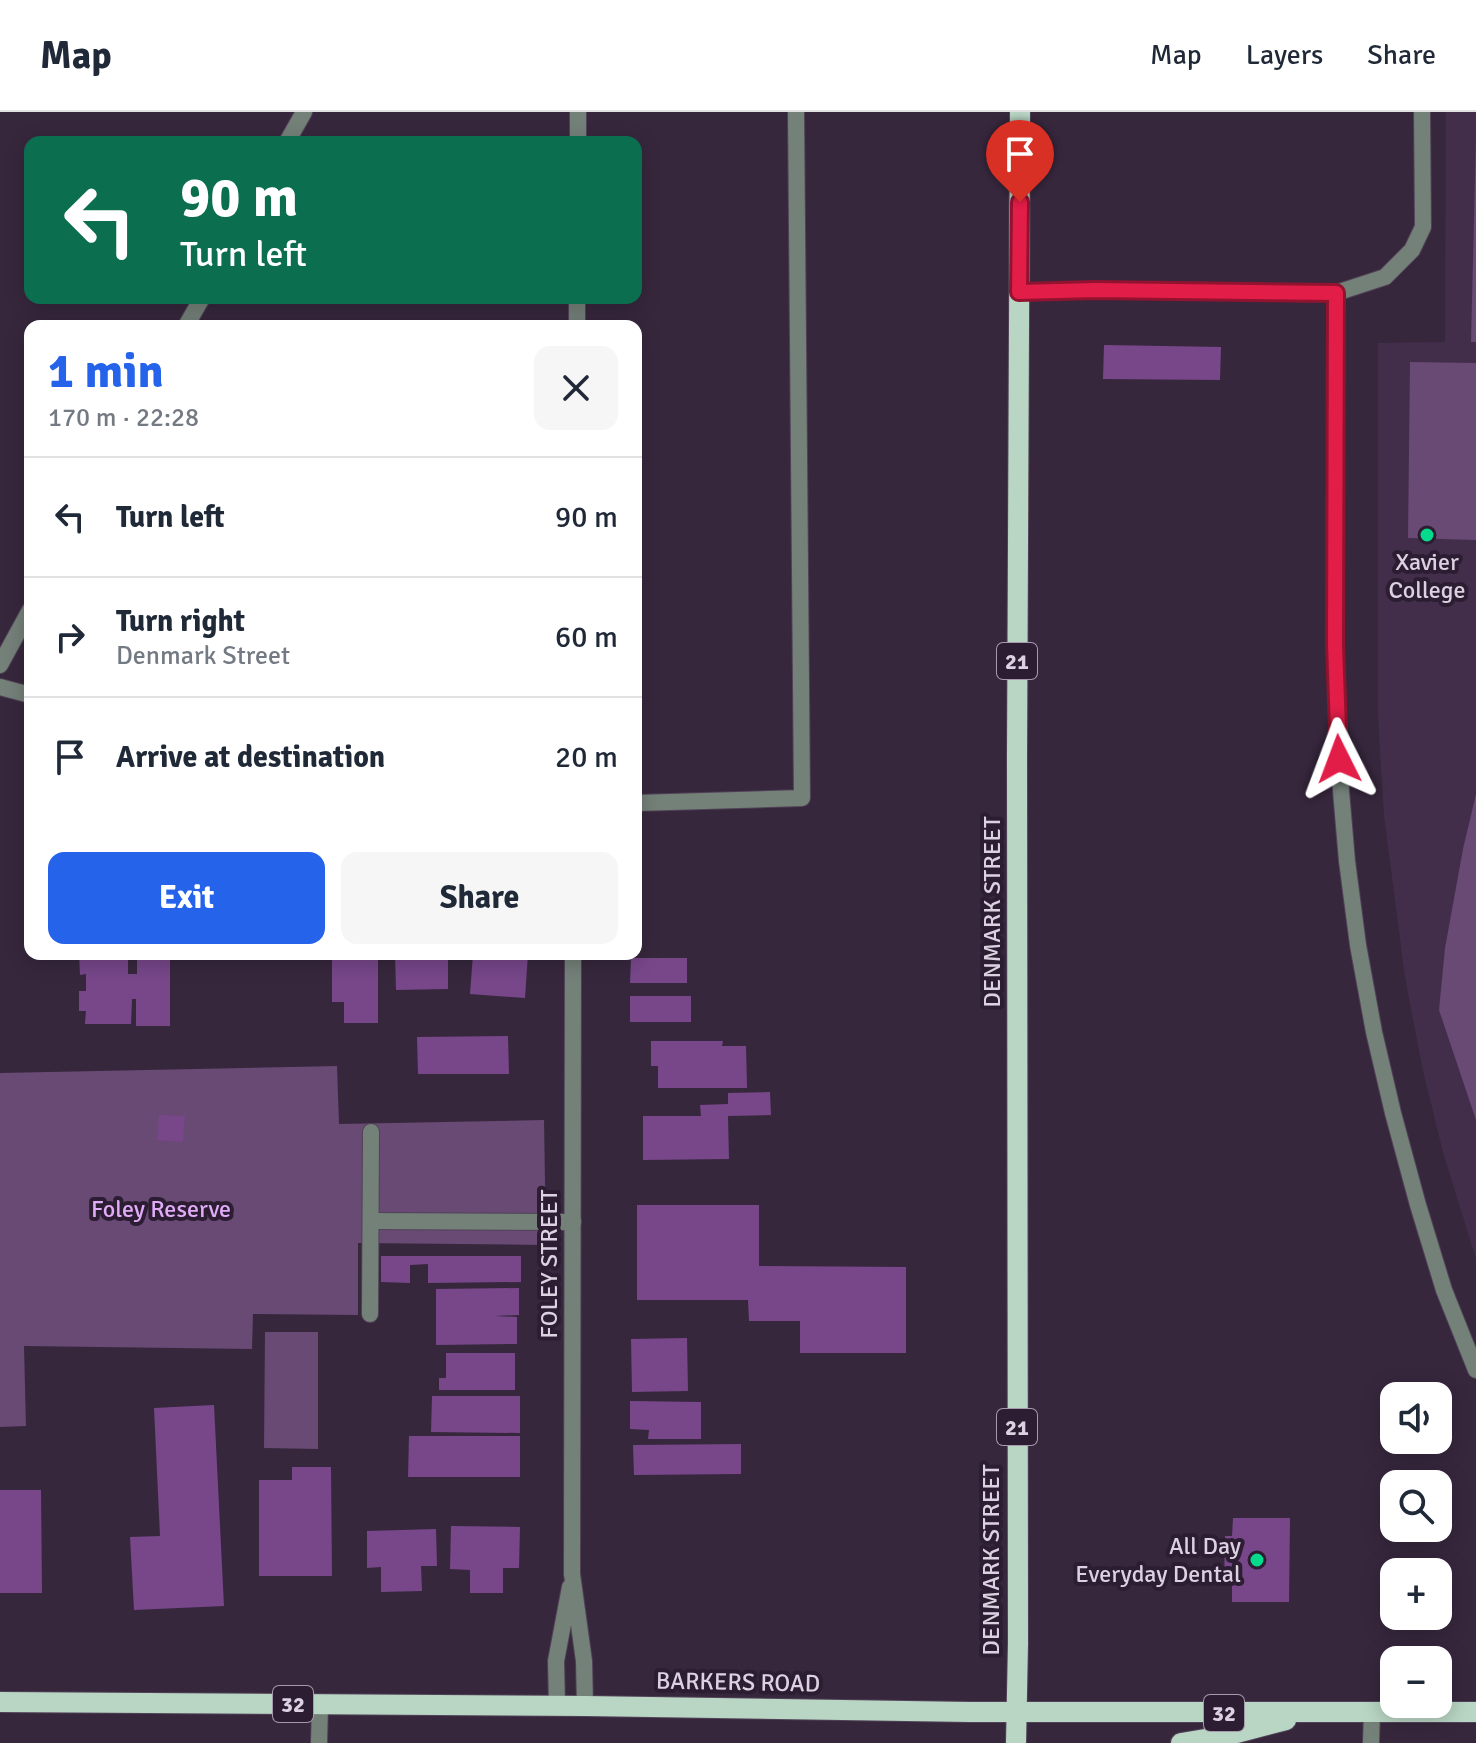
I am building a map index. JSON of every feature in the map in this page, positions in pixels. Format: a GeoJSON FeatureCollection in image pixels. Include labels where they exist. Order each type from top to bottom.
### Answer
{"type":"FeatureCollection","features":[{"type":"Feature","properties":{"kind":"main road","name":"DENMARK STREET"},"geometry":{"type":"LineString","coordinates":[[1016,1712],[1020,112]]}},
{"type":"Feature","properties":{"kind":"main road","name":"BARKERS ROAD"},"geometry":{"type":"LineString","coordinates":[[0,1702],[1016,1712],[1476,1712]]}},
{"type":"Feature","properties":{"kind":"main road"},"geometry":{"type":"LineString","coordinates":[[1181,1743],[1229,1735],[1321,1711]]}},
{"type":"Feature","properties":{"kind":"main road","name":"21"},"geometry":{"type":"LineString","coordinates":[[1016,1712],[1016,1743]]}},
{"type":"Feature","properties":{"kind":"street"},"geometry":{"type":"LineString","coordinates":[[290,136],[304,112]]}},
{"type":"Feature","properties":{"kind":"street"},"geometry":{"type":"LineString","coordinates":[[578,112],[578,136]]}},
{"type":"Feature","properties":{"kind":"street"},"geometry":{"type":"LineString","coordinates":[[642,803],[802,798],[796,112]]}},
{"type":"Feature","properties":{"kind":"street"},"geometry":{"type":"LineString","coordinates":[[1019,292],[1336,293],[1385,277],[1412,250],[1423,227],[1422,112]]}},
{"type":"Feature","properties":{"kind":"street"},"geometry":{"type":"LineString","coordinates":[[1336,293],[1336,672],[1341,791],[1358,945],[1374,1032],[1418,1205],[1444,1290],[1476,1370]]}},
{"type":"Feature","properties":{"kind":"street"},"geometry":{"type":"LineString","coordinates":[[0,665],[24,621]]}},
{"type":"Feature","properties":{"kind":"street"},"geometry":{"type":"LineString","coordinates":[[0,687],[24,693]]}},
{"type":"Feature","properties":{"kind":"street","name":"FOLEY STREET"},"geometry":{"type":"LineString","coordinates":[[573,960],[572,1574],[584,1661],[585,1706]]}},
{"type":"Feature","properties":{"kind":"street"},"geometry":{"type":"LineString","coordinates":[[370,1314],[371,1132]]}},
{"type":"Feature","properties":{"kind":"street"},"geometry":{"type":"LineString","coordinates":[[371,1221],[573,1222]]}},
{"type":"Feature","properties":{"kind":"street","name":"FOLEY STREET"},"geometry":{"type":"LineString","coordinates":[[557,1706],[556,1661],[572,1574]]}},
{"type":"Feature","properties":{"kind":"street"},"geometry":{"type":"LineString","coordinates":[[319,1743],[320,1705]]}},
{"type":"Feature","properties":{"kind":"street"},"geometry":{"type":"LineString","coordinates":[[1371,1743],[1372,1711]]}},
{"type":"Feature","properties":{"kind":"shaded area","name":"Xavier College"},"geometry":{"type":"Polygon","coordinates":[[[1446,112],[1476,112],[1476,1259],[1443,1152],[1405,977],[1384,815],[1378,716],[1378,343],[1445,342],[1446,112]]]}},
{"type":"Feature","properties":{"kind":"green space"},"geometry":{"type":"Polygon","coordinates":[[[1476,137],[1476,342],[1471,342],[1476,137]]]}},
{"type":"Feature","properties":{"kind":"green space"},"geometry":{"type":"Polygon","coordinates":[[[1410,362],[1476,363],[1476,540],[1408,538],[1410,362]]]}},
{"type":"Feature","properties":{"kind":"green space"},"geometry":{"type":"Polygon","coordinates":[[[1476,794],[1476,1120],[1439,1010],[1445,948],[1476,794]]]}},
{"type":"Feature","properties":{"kind":"green space","name":"Foley Reserve"},"geometry":{"type":"Polygon","coordinates":[[[337,1066],[339,1124],[544,1120],[546,1245],[358,1243],[358,1315],[253,1314],[252,1349],[24,1346],[26,1426],[0,1427],[0,1073],[337,1066]]]}},
{"type":"Feature","properties":{"kind":"green space"},"geometry":{"type":"Polygon","coordinates":[[[265,1332],[318,1332],[318,1449],[264,1448],[265,1332]]]}},
{"type":"Feature","properties":{"kind":"building"},"geometry":{"type":"Polygon","coordinates":[[[1104,345],[1221,347],[1220,380],[1103,379],[1104,345]]]}},
{"type":"Feature","properties":{"kind":"building"},"geometry":{"type":"Polygon","coordinates":[[[687,958],[687,983],[630,983],[631,960],[687,958]]]}},
{"type":"Feature","properties":{"kind":"building"},"geometry":{"type":"Polygon","coordinates":[[[79,960],[128,960],[128,974],[137,974],[137,960],[170,960],[170,1026],[136,1026],[136,999],[132,999],[131,1024],[85,1024],[86,1011],[79,1011],[79,991],[86,991],[86,974],[80,975],[79,960]]]}},
{"type":"Feature","properties":{"kind":"building"},"geometry":{"type":"Polygon","coordinates":[[[332,960],[378,960],[378,1023],[344,1023],[344,1002],[332,1002],[332,960]]]}},
{"type":"Feature","properties":{"kind":"building"},"geometry":{"type":"Polygon","coordinates":[[[395,960],[448,960],[448,989],[396,990],[395,960]]]}},
{"type":"Feature","properties":{"kind":"building"},"geometry":{"type":"Polygon","coordinates":[[[473,960],[528,960],[525,998],[470,994],[473,960]]]}},
{"type":"Feature","properties":{"kind":"building"},"geometry":{"type":"Polygon","coordinates":[[[630,996],[691,996],[691,1022],[630,1022],[630,996]]]}},
{"type":"Feature","properties":{"kind":"building"},"geometry":{"type":"Polygon","coordinates":[[[508,1036],[509,1074],[418,1074],[417,1037],[508,1036]]]}},
{"type":"Feature","properties":{"kind":"building"},"geometry":{"type":"Polygon","coordinates":[[[651,1041],[723,1041],[722,1046],[746,1046],[747,1088],[658,1088],[658,1066],[651,1066],[651,1041]]]}},
{"type":"Feature","properties":{"kind":"building"},"geometry":{"type":"Polygon","coordinates":[[[770,1092],[771,1115],[728,1116],[729,1159],[643,1160],[643,1116],[701,1116],[700,1105],[728,1104],[728,1093],[770,1092]]]}},
{"type":"Feature","properties":{"kind":"building"},"geometry":{"type":"Polygon","coordinates":[[[159,1115],[185,1116],[183,1142],[157,1140],[159,1115]]]}},
{"type":"Feature","properties":{"kind":"building"},"geometry":{"type":"Polygon","coordinates":[[[637,1205],[759,1205],[759,1266],[906,1267],[906,1353],[800,1353],[800,1321],[749,1321],[748,1300],[637,1300],[637,1205]]]}},
{"type":"Feature","properties":{"kind":"building"},"geometry":{"type":"Polygon","coordinates":[[[381,1256],[521,1256],[521,1282],[428,1283],[428,1264],[410,1265],[410,1283],[381,1282],[381,1256]]]}},
{"type":"Feature","properties":{"kind":"building"},"geometry":{"type":"Polygon","coordinates":[[[519,1288],[519,1315],[494,1316],[517,1317],[517,1344],[436,1345],[436,1289],[519,1288]]]}},
{"type":"Feature","properties":{"kind":"building"},"geometry":{"type":"Polygon","coordinates":[[[687,1338],[688,1391],[632,1392],[631,1339],[687,1338]]]}},
{"type":"Feature","properties":{"kind":"building"},"geometry":{"type":"Polygon","coordinates":[[[446,1353],[515,1353],[515,1390],[439,1390],[439,1378],[446,1378],[446,1353]]]}},
{"type":"Feature","properties":{"kind":"building"},"geometry":{"type":"Polygon","coordinates":[[[432,1396],[520,1396],[520,1433],[431,1432],[432,1396]]]}},
{"type":"Feature","properties":{"kind":"building"},"geometry":{"type":"Polygon","coordinates":[[[630,1401],[701,1402],[701,1439],[648,1439],[649,1430],[630,1429],[630,1401]]]}},
{"type":"Feature","properties":{"kind":"building"},"geometry":{"type":"Polygon","coordinates":[[[214,1405],[224,1606],[134,1610],[130,1537],[160,1536],[154,1408],[214,1405]]]}},
{"type":"Feature","properties":{"kind":"building"},"geometry":{"type":"Polygon","coordinates":[[[409,1436],[520,1436],[520,1477],[408,1477],[409,1436]]]}},
{"type":"Feature","properties":{"kind":"building"},"geometry":{"type":"Polygon","coordinates":[[[741,1444],[741,1474],[634,1475],[633,1445],[741,1444]]]}},
{"type":"Feature","properties":{"kind":"building"},"geometry":{"type":"Polygon","coordinates":[[[292,1467],[331,1467],[332,1576],[259,1576],[259,1480],[292,1480],[292,1467]]]}},
{"type":"Feature","properties":{"kind":"building"},"geometry":{"type":"Polygon","coordinates":[[[0,1490],[41,1490],[42,1593],[0,1593],[0,1490]]]}},
{"type":"Feature","properties":{"kind":"building","name":"All Day Everyday Dental"},"geometry":{"type":"Polygon","coordinates":[[[1233,1518],[1290,1518],[1289,1602],[1232,1602],[1232,1585],[1224,1585],[1225,1536],[1232,1536],[1233,1518]]]}},
{"type":"Feature","properties":{"kind":"building"},"geometry":{"type":"Polygon","coordinates":[[[451,1526],[520,1527],[519,1568],[503,1568],[503,1593],[470,1593],[470,1570],[450,1569],[451,1526]]]}},
{"type":"Feature","properties":{"kind":"building"},"geometry":{"type":"Polygon","coordinates":[[[436,1529],[437,1566],[421,1566],[422,1591],[381,1592],[381,1567],[367,1568],[367,1531],[436,1529]]]}},
{"type":"Feature","properties":{"kind":"place","name":"Xavier College"},"geometry":{"type":"Point","coordinates":[1427,535]}},
{"type":"Feature","properties":{"kind":"place","name":"All Day Everyday Dental"},"geometry":{"type":"Point","coordinates":[1257,1560]}},
{"type":"Feature","properties":{"kind":"route"},"geometry":{"type":"LineString","coordinates":[[1020,202],[1019,292],[1336,293],[1335,644],[1339,759]]}}]}
